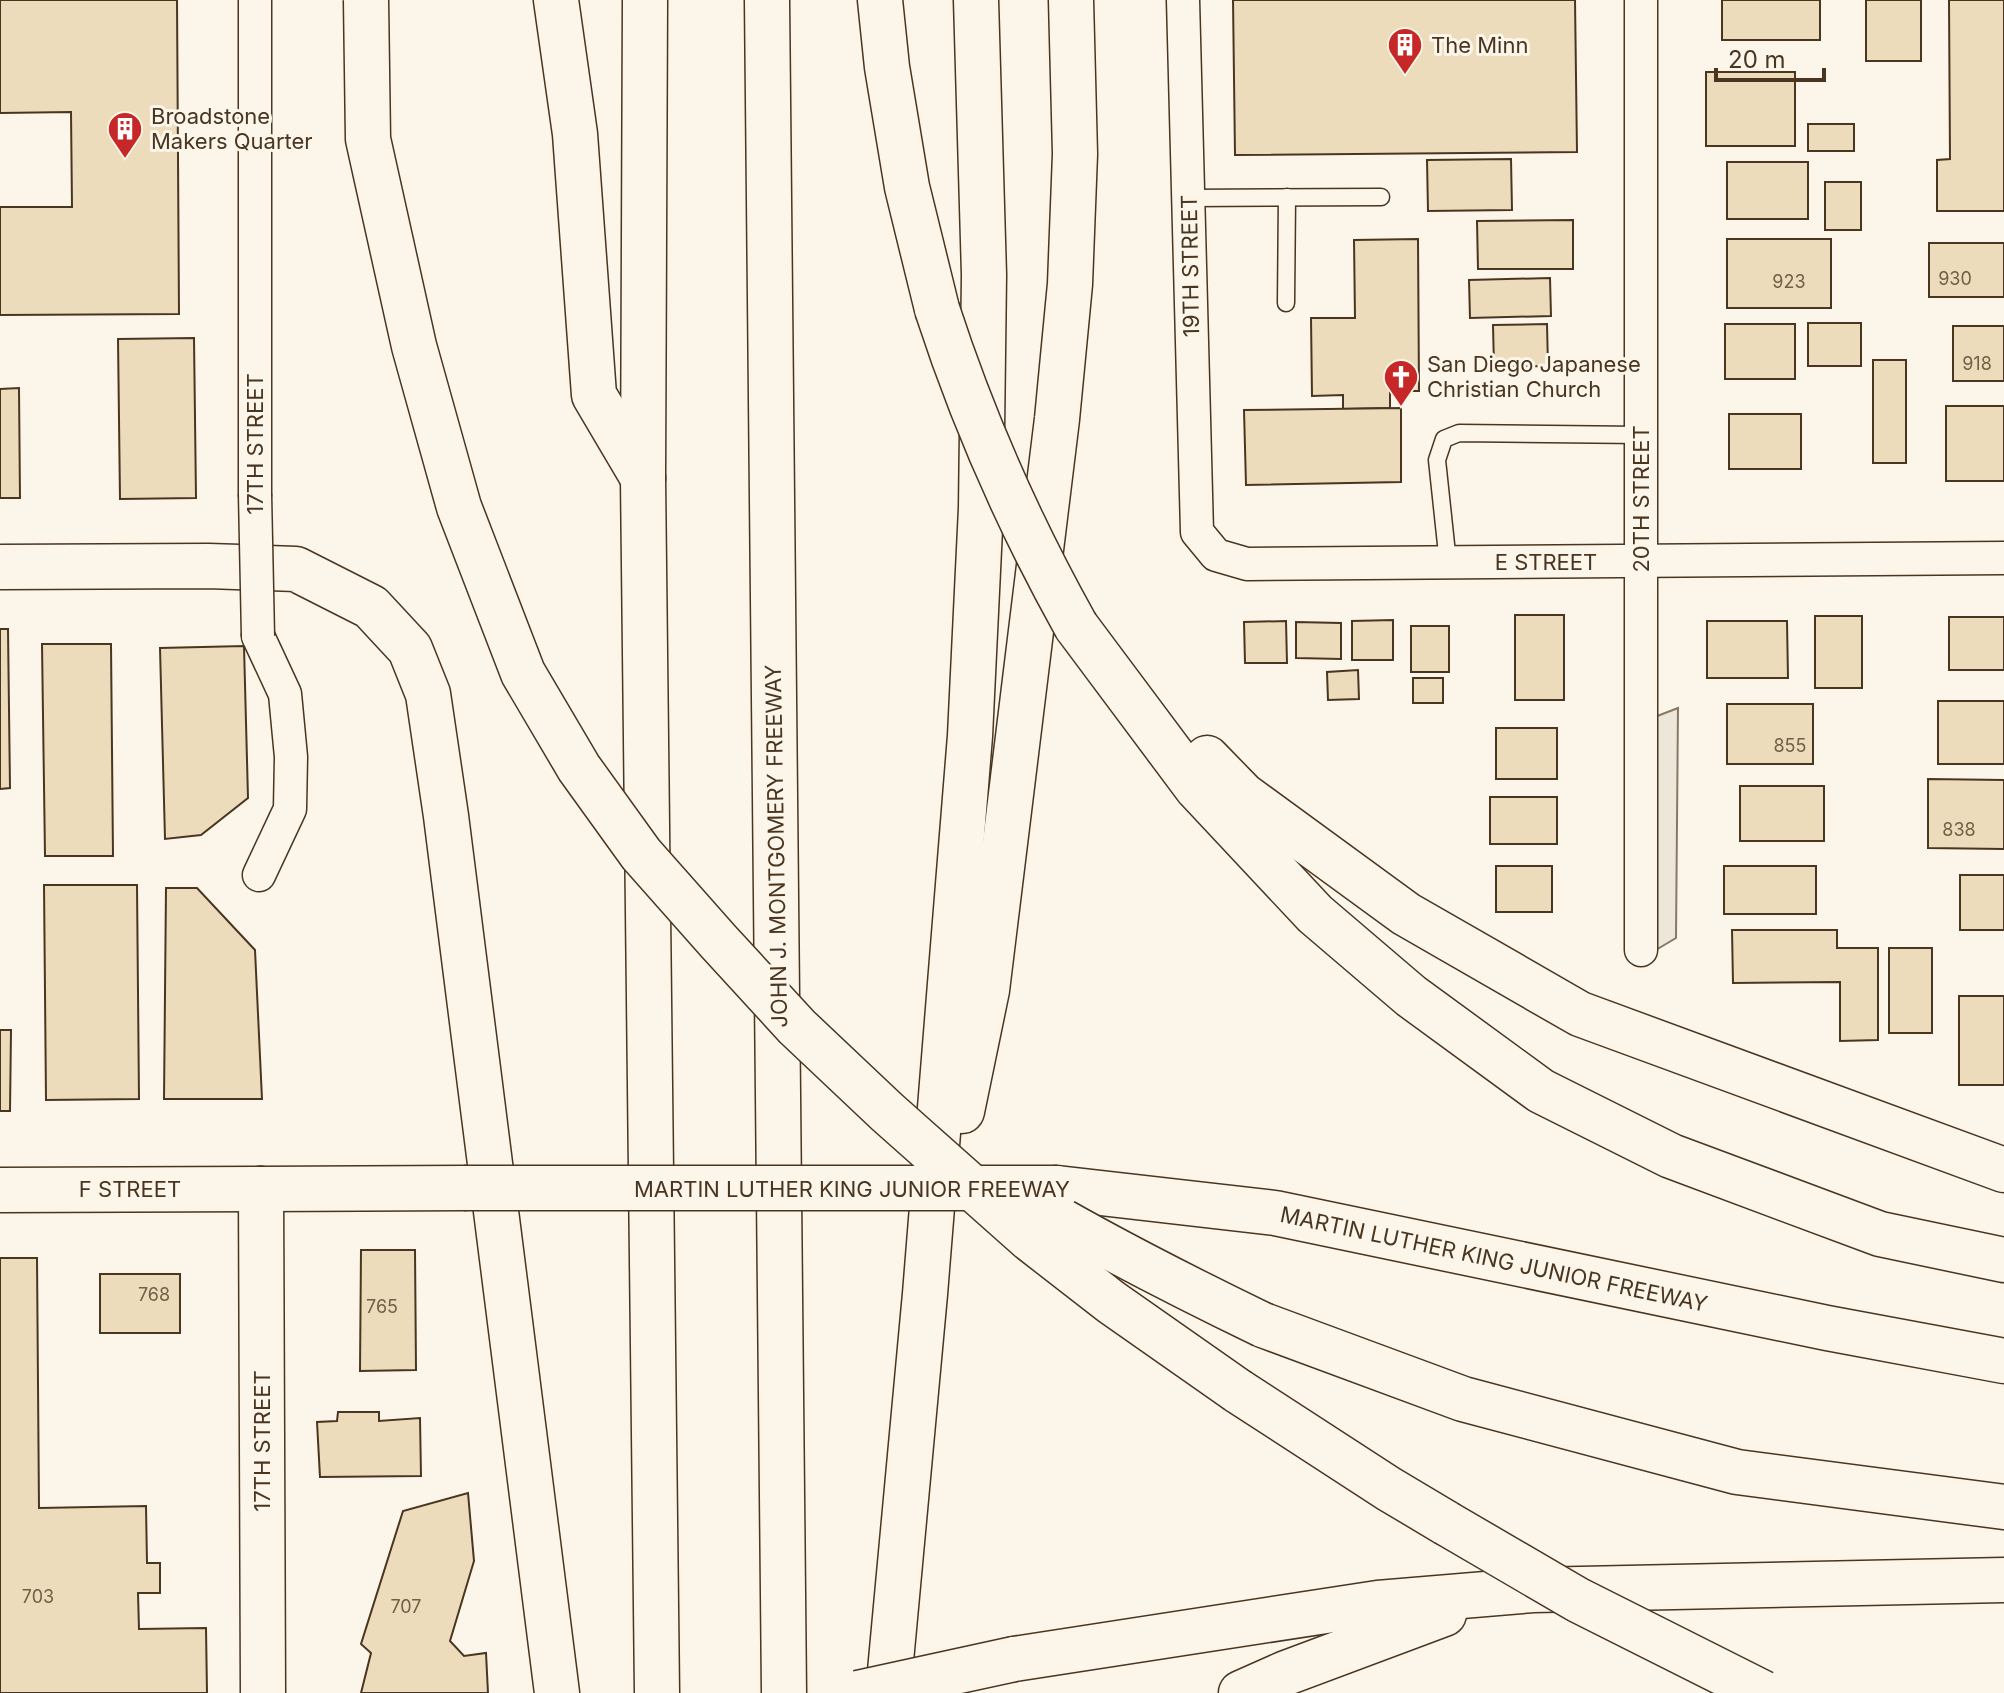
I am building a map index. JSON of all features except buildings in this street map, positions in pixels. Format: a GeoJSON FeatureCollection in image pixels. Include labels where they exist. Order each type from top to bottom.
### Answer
{"type":"FeatureCollection","features":[{"type":"Feature","properties":{"kind":"main road"},"geometry":{"type":"LineString","coordinates":[[366,0],[368,139],[414,346],[459,507],[523,673],[579,768],[641,854],[797,1027],[887,1112],[1030,1239],[1199,1366],[1389,1489],[1565,1592],[1763,1693]]}},
{"type":"Feature","properties":{"kind":"main road"},"geometry":{"type":"LineString","coordinates":[[645,0],[643,479],[657,1693]]}},
{"type":"Feature","properties":{"kind":"main road","name":"JOHN J. MONTGOMERY FREEWAY"},"geometry":{"type":"LineString","coordinates":[[767,0],[784,1693]]}},
{"type":"Feature","properties":{"kind":"main road"},"geometry":{"type":"LineString","coordinates":[[880,0],[887,67],[907,187],[937,309],[963,389],[1033,548],[1076,626],[1197,788],[1315,914],[1411,996],[1541,1091],[1671,1156],[1880,1234],[2004,1260]]}},
{"type":"Feature","properties":{"kind":"main road"},"geometry":{"type":"LineString","coordinates":[[888,1693],[925,1294],[970,736],[981,508],[984,275],[976,0]]}},
{"type":"Feature","properties":{"kind":"main road"},"geometry":{"type":"LineString","coordinates":[[925,1294],[987,990],[1057,419],[1070,284],[1075,154],[1071,0]]}},
{"type":"Feature","properties":{"kind":"main road"},"geometry":{"type":"LineString","coordinates":[[555,3],[575,134],[594,395],[643,479]]}},
{"type":"Feature","properties":{"kind":"main road"},"geometry":{"type":"LineString","coordinates":[[0,567],[208,566],[296,569],[371,607],[410,649],[428,694],[446,816],[557,1693]]}},
{"type":"Feature","properties":{"kind":"main road"},"geometry":{"type":"LineString","coordinates":[[1076,626],[1243,795],[1406,914],[1580,1014],[2004,1170]]}},
{"type":"Feature","properties":{"kind":"main road"},"geometry":{"type":"LineString","coordinates":[[887,1112],[1067,1225],[1160,1275],[1263,1325],[1463,1399],[1737,1472],[2004,1507]]}},
{"type":"Feature","properties":{"kind":"main road","name":"MARTIN LUTHER KING JUNIOR FREEWAY"},"geometry":{"type":"LineString","coordinates":[[261,1189],[1057,1188],[1275,1213],[1827,1328],[2004,1361]]}},
{"type":"Feature","properties":{"kind":"main road","name":"F STREET"},"geometry":{"type":"LineString","coordinates":[[0,1190],[261,1189]]}},
{"type":"Feature","properties":{"kind":"main road","name":"17TH STREET"},"geometry":{"type":"LineString","coordinates":[[261,1189],[263,1693]]}},
{"type":"Feature","properties":{"kind":"main road"},"geometry":{"type":"LineString","coordinates":[[858,1693],[1014,1659],[1378,1603],[1533,1590],[2004,1580]]}},
{"type":"Feature","properties":{"kind":"main road"},"geometry":{"type":"LineString","coordinates":[[1241,1693],[1427,1619],[1533,1590]]}},
{"type":"Feature","properties":{"kind":"street","name":"17TH STREET"},"geometry":{"type":"LineString","coordinates":[[255,0],[258,636],[285,694],[291,757],[290,809],[259,875]]}},
{"type":"Feature","properties":{"kind":"street","name":"19TH STREET"},"geometry":{"type":"LineString","coordinates":[[1183,0],[1197,532]]}},
{"type":"Feature","properties":{"kind":"street","name":"20TH STREET"},"geometry":{"type":"LineString","coordinates":[[1641,0],[1641,950]]}},
{"type":"Feature","properties":{"kind":"street","name":"E STREET"},"geometry":{"type":"LineString","coordinates":[[1197,532],[1216,555],[1247,564],[2004,558]]}},
{"type":"Feature","properties":{"kind":"lane"},"geometry":{"type":"LineString","coordinates":[[1286,303],[1287,197]]}},
{"type":"Feature","properties":{"kind":"lane"},"geometry":{"type":"LineString","coordinates":[[1188,198],[1381,197]]}},
{"type":"Feature","properties":{"kind":"lane"},"geometry":{"type":"LineString","coordinates":[[1448,563],[1437,460],[1444,439],[1459,433],[1641,435]]}},
{"type":"Feature","properties":{"kind":"shaded area"},"geometry":{"type":"Polygon","coordinates":[[[1678,708],[1676,938],[1654,951],[1652,718],[1678,708]]]}},
{"type":"Feature","properties":{"kind":"place","name":"The Minn"},"geometry":{"type":"Point","coordinates":[1405,76]}},
{"type":"Feature","properties":{"kind":"place","name":"Broadstone Makers Quarter"},"geometry":{"type":"Point","coordinates":[125,160]}},
{"type":"Feature","properties":{"kind":"place","name":"San Diego Japanese Christian Church"},"geometry":{"type":"Point","coordinates":[1401,408]}}]}
